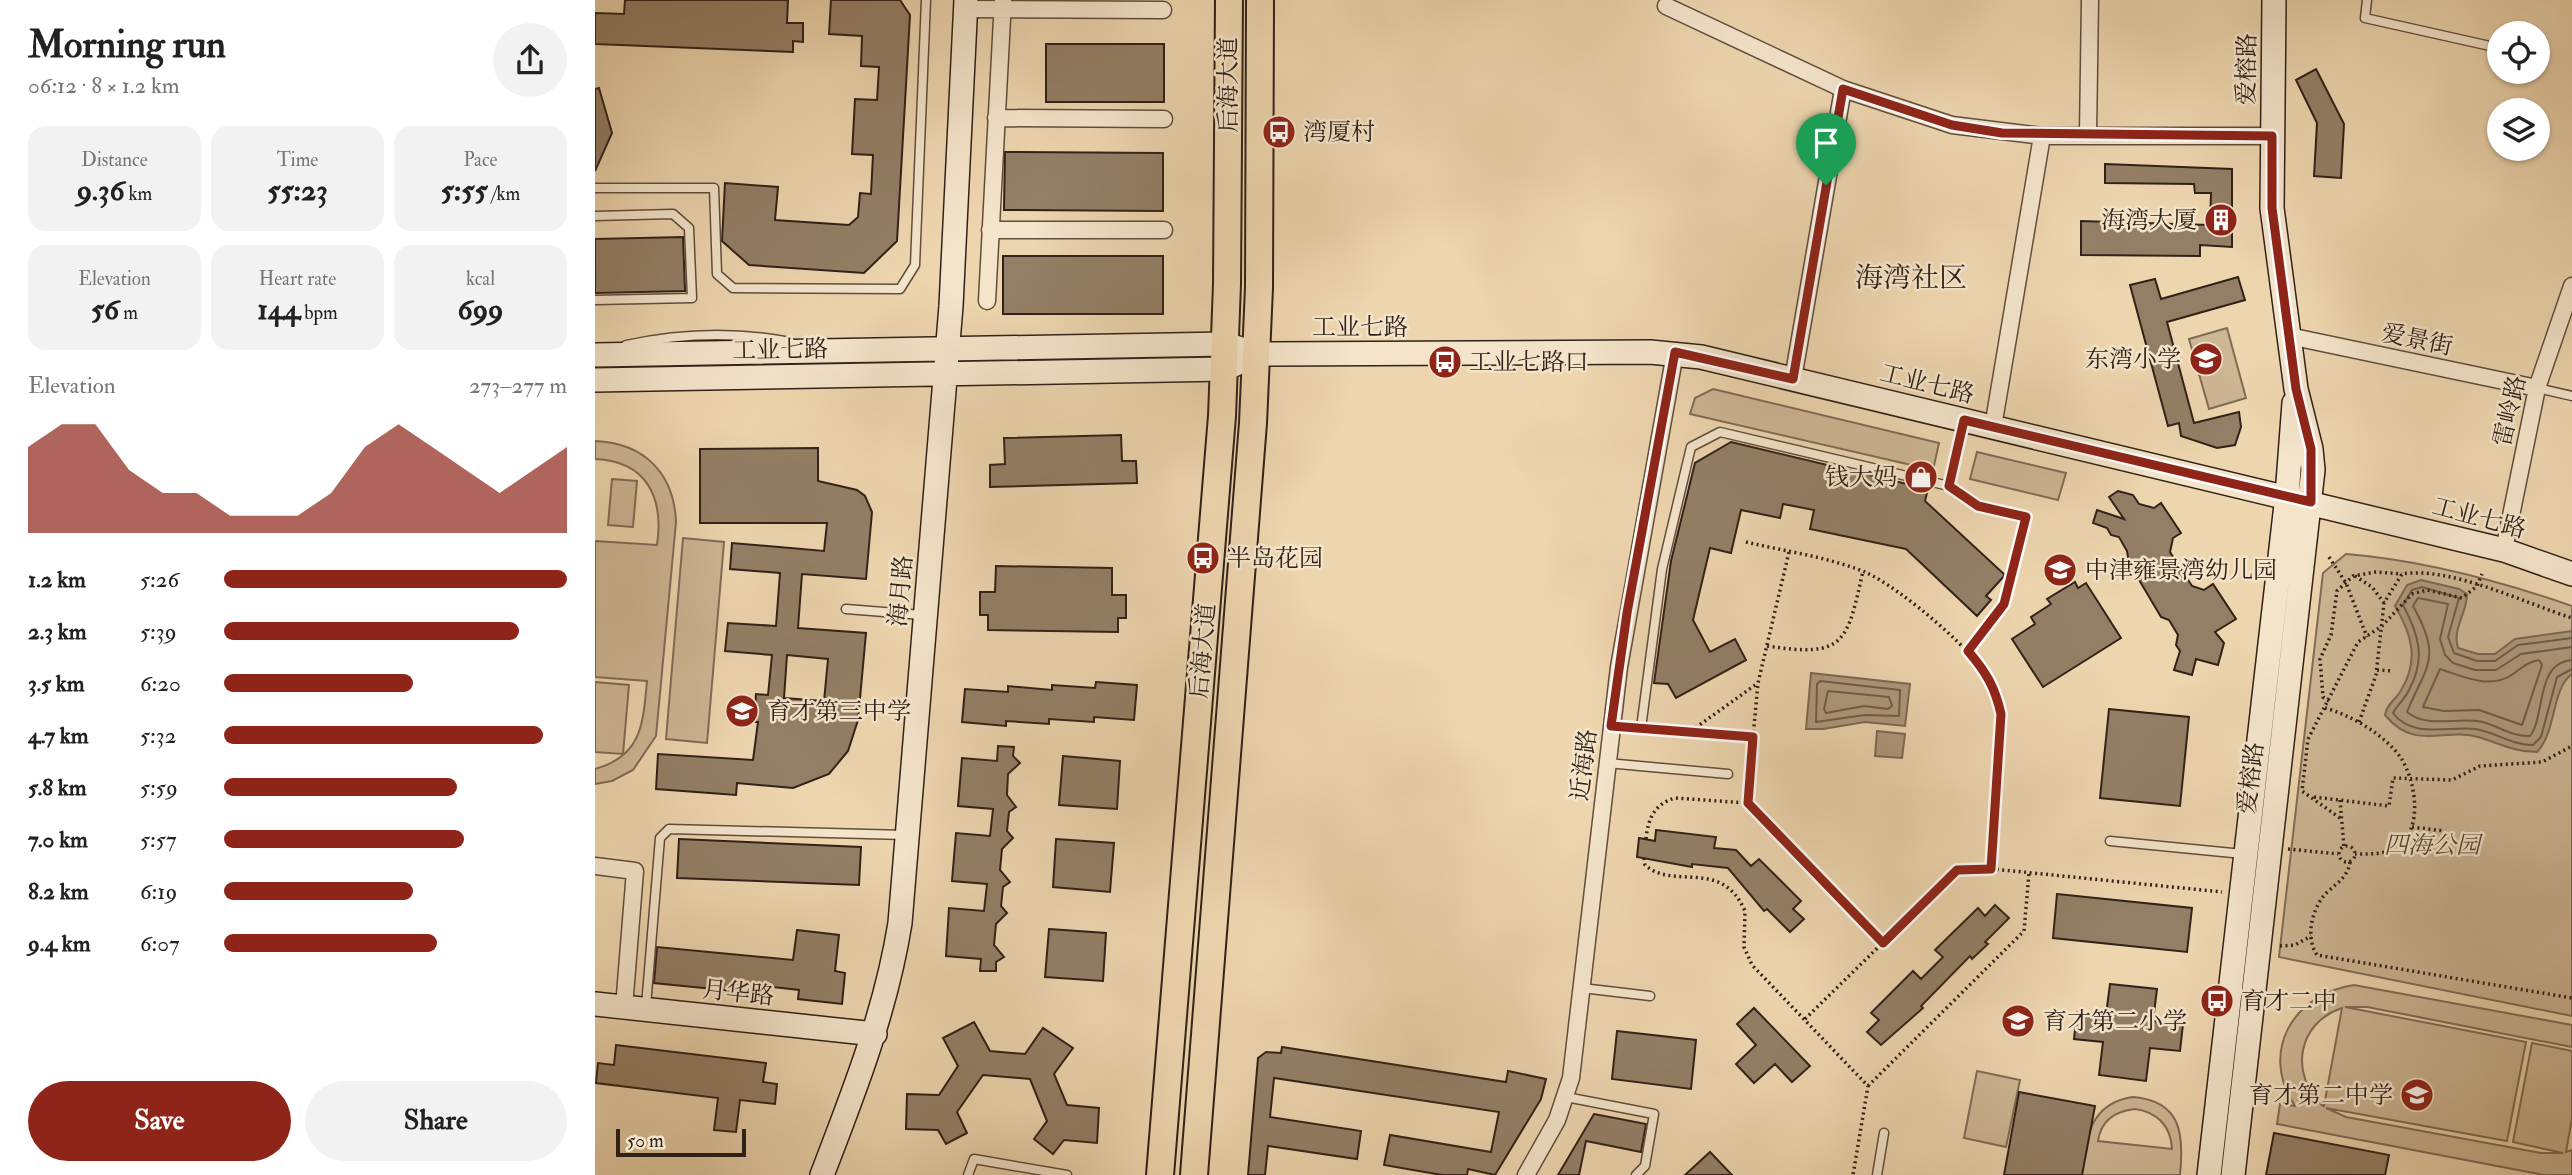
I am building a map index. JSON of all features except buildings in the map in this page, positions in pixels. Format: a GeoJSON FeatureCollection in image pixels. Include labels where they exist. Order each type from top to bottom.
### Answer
{"type":"FeatureCollection","features":[{"type":"Feature","properties":{"kind":"main road","name":"后海大道"},"geometry":{"type":"LineString","coordinates":[[1160,1175],[1225,356],[1229,0]]}},
{"type":"Feature","properties":{"kind":"main road","name":"后海大道"},"geometry":{"type":"LineString","coordinates":[[1194,1175],[1256,354],[1260,0]]}},
{"type":"Feature","properties":{"kind":"street"},"geometry":{"type":"LineString","coordinates":[[2088,134],[2090,0]]}},
{"type":"Feature","properties":{"kind":"street","name":"爱榕路"},"geometry":{"type":"LineString","coordinates":[[2209,1175],[2238,1010],[2311,502],[2311,449],[2296,389],[2272,208],[2274,0]]}},
{"type":"Feature","properties":{"kind":"street"},"geometry":{"type":"LineString","coordinates":[[966,4],[1163,10]]}},
{"type":"Feature","properties":{"kind":"street","name":"海月路"},"geometry":{"type":"LineString","coordinates":[[822,1175],[875,1034],[894,958],[908,835],[948,348],[966,4]]}},
{"type":"Feature","properties":{"kind":"street"},"geometry":{"type":"LineString","coordinates":[[986,301],[1002,5]]}},
{"type":"Feature","properties":{"kind":"street"},"geometry":{"type":"LineString","coordinates":[[1666,6],[1843,89],[1952,125],[2042,136],[2272,136]]}},
{"type":"Feature","properties":{"kind":"street"},"geometry":{"type":"LineString","coordinates":[[1793,379],[1843,89]]}},
{"type":"Feature","properties":{"kind":"street"},"geometry":{"type":"LineString","coordinates":[[996,118],[1164,119]]}},
{"type":"Feature","properties":{"kind":"street"},"geometry":{"type":"LineString","coordinates":[[1993,427],[2042,136]]}},
{"type":"Feature","properties":{"kind":"street"},"geometry":{"type":"LineString","coordinates":[[990,230],[1164,230]]}},
{"type":"Feature","properties":{"kind":"street","name":"雷岭路"},"geometry":{"type":"LineString","coordinates":[[2504,550],[2537,388],[2572,286]]}},
{"type":"Feature","properties":{"kind":"street","name":"爱景街"},"geometry":{"type":"LineString","coordinates":[[2289,336],[2537,388]]}},
{"type":"Feature","properties":{"kind":"street","name":"工业七路"},"geometry":{"type":"LineString","coordinates":[[595,353],[948,348],[1225,356]]}},
{"type":"Feature","properties":{"kind":"street","name":"工业七路"},"geometry":{"type":"LineString","coordinates":[[595,380],[946,373],[1256,354],[1675,352],[2287,496],[2504,550],[2572,573]]}},
{"type":"Feature","properties":{"kind":"street","name":"近海路"},"geometry":{"type":"LineString","coordinates":[[1525,1175],[1557,1120],[1566,1097],[1582,988],[1611,726],[1627,613],[1675,352]]}},
{"type":"Feature","properties":{"kind":"street","name":"爱榕路"},"geometry":{"type":"LineString","coordinates":[[2233,1175],[2245,854],[2287,496],[2296,389]]}},
{"type":"Feature","properties":{"kind":"street"},"geometry":{"type":"LineString","coordinates":[[595,866],[635,870],[635,1009]]}},
{"type":"Feature","properties":{"kind":"street","name":"月华路"},"geometry":{"type":"LineString","coordinates":[[595,1004],[875,1034]]}},
{"type":"Feature","properties":{"kind":"street"},"geometry":{"type":"LineString","coordinates":[[1196,1148],[1204,1175]]}},
{"type":"Feature","properties":{"kind":"lane"},"geometry":{"type":"LineString","coordinates":[[595,188],[714,188],[717,274],[733,288],[900,289],[915,265],[926,0]]}},
{"type":"Feature","properties":{"kind":"lane"},"geometry":{"type":"LineString","coordinates":[[2367,0],[2365,18],[2487,45]]}},
{"type":"Feature","properties":{"kind":"lane"},"geometry":{"type":"LineString","coordinates":[[595,216],[673,215],[689,228],[692,298],[595,300]]}},
{"type":"Feature","properties":{"kind":"lane"},"geometry":{"type":"LineString","coordinates":[[2537,388],[2572,396]]}},
{"type":"Feature","properties":{"kind":"lane"},"geometry":{"type":"LineString","coordinates":[[1949,486],[1964,420]]}},
{"type":"Feature","properties":{"kind":"lane"},"geometry":{"type":"LineString","coordinates":[[1611,726],[1641,728],[1662,569],[1691,447],[1720,432],[1949,486],[1978,506],[2026,517]]}},
{"type":"Feature","properties":{"kind":"lane"},"geometry":{"type":"LineString","coordinates":[[846,609],[925,615]]}},
{"type":"Feature","properties":{"kind":"lane"},"geometry":{"type":"LineString","coordinates":[[1607,763],[1728,774]]}},
{"type":"Feature","properties":{"kind":"lane"},"geometry":{"type":"LineString","coordinates":[[635,1009],[660,838],[669,829],[908,835]]}},
{"type":"Feature","properties":{"kind":"lane"},"geometry":{"type":"LineString","coordinates":[[2110,841],[2245,854]]}},
{"type":"Feature","properties":{"kind":"lane"},"geometry":{"type":"LineString","coordinates":[[1582,988],[1650,996]]}},
{"type":"Feature","properties":{"kind":"lane"},"geometry":{"type":"LineString","coordinates":[[1566,1097],[1654,1114],[1645,1166],[1636,1175]]}},
{"type":"Feature","properties":{"kind":"lane"},"geometry":{"type":"LineString","coordinates":[[1877,1175],[1884,1133]]}},
{"type":"Feature","properties":{"kind":"lane"},"geometry":{"type":"LineString","coordinates":[[968,1175],[974,1159],[1067,1175]]}},
{"type":"Feature","properties":{"kind":"path"},"geometry":{"type":"LineString","coordinates":[[1968,651],[2004,604],[2026,517]]}},
{"type":"Feature","properties":{"kind":"path"},"geometry":{"type":"LineString","coordinates":[[1746,542],[1863,571],[1883,581],[1968,651],[1987,673],[1996,692],[2001,714],[1991,869]]}},
{"type":"Feature","properties":{"kind":"path"},"geometry":{"type":"LineString","coordinates":[[1748,803],[1758,683],[1789,552]]}},
{"type":"Feature","properties":{"kind":"path"},"geometry":{"type":"LineString","coordinates":[[2329,557],[2346,583],[2367,637]]}},
{"type":"Feature","properties":{"kind":"path"},"geometry":{"type":"LineString","coordinates":[[1767,646],[1817,651],[1835,646],[1846,632],[1863,571]]}},
{"type":"Feature","properties":{"kind":"path"},"geometry":{"type":"LineString","coordinates":[[2329,701],[2323,696],[2321,659],[2331,635],[2337,591],[2354,576],[2376,572],[2417,572],[2477,586],[2572,618]]}},
{"type":"Feature","properties":{"kind":"path"},"geometry":{"type":"LineString","coordinates":[[2340,818],[2302,791],[2308,739],[2329,701],[2349,654],[2358,642],[2395,614],[2412,594],[2427,590],[2462,598],[2477,586],[2482,573]]}},
{"type":"Feature","properties":{"kind":"path"},"geometry":{"type":"LineString","coordinates":[[2359,722],[2377,670],[2383,603],[2402,574]]}},
{"type":"Feature","properties":{"kind":"path"},"geometry":{"type":"LineString","coordinates":[[2354,576],[2372,587],[2383,603]]}},
{"type":"Feature","properties":{"kind":"path"},"geometry":{"type":"LineString","coordinates":[[2377,670],[2392,671]]}},
{"type":"Feature","properties":{"kind":"path"},"geometry":{"type":"LineString","coordinates":[[1690,732],[1758,683]]}},
{"type":"Feature","properties":{"kind":"path"},"geometry":{"type":"LineString","coordinates":[[2325,708],[2359,722],[2400,756],[2412,780],[2412,827],[2400,845],[2381,854],[2355,855]]}},
{"type":"Feature","properties":{"kind":"path"},"geometry":{"type":"LineString","coordinates":[[1641,728],[1753,737]]}},
{"type":"Feature","properties":{"kind":"path"},"geometry":{"type":"LineString","coordinates":[[2308,796],[2389,806],[2393,778],[2452,780],[2480,765],[2542,762],[2572,747]]}},
{"type":"Feature","properties":{"kind":"path"},"geometry":{"type":"LineString","coordinates":[[1646,839],[1652,814],[1665,801],[1675,798],[1748,803],[1883,943]]}},
{"type":"Feature","properties":{"kind":"path"},"geometry":{"type":"LineString","coordinates":[[2338,854],[2344,847],[2340,800]]}},
{"type":"Feature","properties":{"kind":"path"},"geometry":{"type":"LineString","coordinates":[[2412,827],[2445,831]]}},
{"type":"Feature","properties":{"kind":"path"},"geometry":{"type":"LineString","coordinates":[[2344,847],[2353,849],[2355,855]]}},
{"type":"Feature","properties":{"kind":"path"},"geometry":{"type":"LineString","coordinates":[[2283,848],[2338,854]]}},
{"type":"Feature","properties":{"kind":"path"},"geometry":{"type":"LineString","coordinates":[[2338,854],[2343,862],[2350,862]]}},
{"type":"Feature","properties":{"kind":"path"},"geometry":{"type":"LineString","coordinates":[[2355,855],[2350,862],[2348,873],[2320,900],[2311,936],[2311,945],[2318,956],[2572,998]]}},
{"type":"Feature","properties":{"kind":"path"},"geometry":{"type":"LineString","coordinates":[[1644,858],[1645,865],[1657,872],[1710,878],[1724,885],[1745,911],[1744,947],[1752,965],[1868,1086]]}},
{"type":"Feature","properties":{"kind":"path"},"geometry":{"type":"LineString","coordinates":[[1805,1019],[1957,870],[1991,869],[2222,892]]}},
{"type":"Feature","properties":{"kind":"path"},"geometry":{"type":"LineString","coordinates":[[1853,1175],[1868,1086],[2024,931],[2029,873]]}},
{"type":"Feature","properties":{"kind":"path"},"geometry":{"type":"LineString","coordinates":[[2280,946],[2295,945],[2311,936]]}},
{"type":"Feature","properties":{"kind":"green space"},"geometry":{"type":"Polygon","coordinates":[[[2227,328],[2246,398],[2209,409],[2189,339],[2227,328]]]}},
{"type":"Feature","properties":{"kind":"green space"},"geometry":{"type":"Polygon","coordinates":[[[1713,389],[1939,443],[1933,470],[1690,414],[1695,398],[1713,389]]]}},
{"type":"Feature","properties":{"kind":"green space"},"geometry":{"type":"Polygon","coordinates":[[[595,441],[628,448],[653,464],[669,489],[676,522],[656,736],[633,770],[612,781],[595,784],[595,769],[622,756],[637,736],[644,711],[647,681],[595,677],[595,541],[657,545],[658,512],[648,485],[639,475],[613,461],[595,459],[595,441]]]}},
{"type":"Feature","properties":{"kind":"green space"},"geometry":{"type":"Polygon","coordinates":[[[1977,452],[2066,473],[2058,500],[1970,479],[1977,452]]]}},
{"type":"Feature","properties":{"kind":"green space"},"geometry":{"type":"Polygon","coordinates":[[[612,479],[637,481],[633,527],[608,525],[612,479]]]}},
{"type":"Feature","properties":{"kind":"green space"},"geometry":{"type":"Polygon","coordinates":[[[683,538],[724,542],[707,743],[666,739],[683,538]]]}},
{"type":"Feature","properties":{"kind":"green space","name":"四海公园"},"geometry":{"type":"Polygon","coordinates":[[[2346,554],[2403,561],[2461,573],[2572,606],[2572,1016],[2279,957],[2323,573],[2346,554]]]}},
{"type":"Feature","properties":{"kind":"green space"},"geometry":{"type":"Polygon","coordinates":[[[595,682],[629,685],[623,754],[595,752],[595,682]]]}},
{"type":"Feature","properties":{"kind":"green space","name":"育才第二中学"},"geometry":{"type":"Polygon","coordinates":[[[2354,985],[2572,1025],[2572,1047],[2367,1007],[2345,1007],[2526,1042],[2507,1141],[2326,1108],[2346,1117],[2541,1153],[2563,1153],[2513,1142],[2532,1043],[2572,1051],[2572,1118],[2566,1152],[2572,1150],[2572,1175],[2544,1175],[2277,1124],[2280,1104],[2295,1106],[2285,1086],[2280,1066],[2282,1046],[2288,1029],[2299,1013],[2314,1000],[2332,991],[2354,985]],[[2342,1008],[2315,1025],[2307,1037],[2303,1051],[2305,1080],[2312,1094],[2324,1106],[2342,1008]]]}},
{"type":"Feature","properties":{"kind":"green space"},"geometry":{"type":"Polygon","coordinates":[[[1977,1071],[2020,1080],[2006,1147],[1964,1138],[1977,1071]]]}},
{"type":"Feature","properties":{"kind":"green space"},"geometry":{"type":"Polygon","coordinates":[[[2133,1097],[2149,1100],[2162,1105],[2170,1113],[2180,1134],[2180,1175],[2082,1175],[2085,1148],[2093,1125],[2107,1107],[2133,1097]],[[2135,1109],[2110,1118],[2102,1128],[2098,1141],[2172,1149],[2166,1127],[2156,1117],[2135,1109]]]}},
{"type":"Feature","properties":{"kind":"water"},"geometry":{"type":"Polygon","coordinates":[[[2421,580],[2459,589],[2467,594],[2458,627],[2458,648],[2478,654],[2495,654],[2515,639],[2572,631],[2572,674],[2560,690],[2548,733],[2537,752],[2514,749],[2466,735],[2419,736],[2396,726],[2385,715],[2406,681],[2412,660],[2410,638],[2395,606],[2407,585],[2421,580]]]}},
{"type":"Feature","properties":{"kind":"water"},"geometry":{"type":"Polygon","coordinates":[[[1811,673],[1910,684],[1905,726],[1865,722],[1806,729],[1811,673]]]}},
{"type":"Feature","properties":{"kind":"water"},"geometry":{"type":"Polygon","coordinates":[[[1877,731],[1905,734],[1902,758],[1875,756],[1877,731]]]}},
{"type":"Feature","properties":{"kind":"place","name":"湾厦村"},"geometry":{"type":"Point","coordinates":[1279,132]}},
{"type":"Feature","properties":{"kind":"place","name":"海湾大厦"},"geometry":{"type":"Point","coordinates":[2221,220]}},
{"type":"Feature","properties":{"kind":"place","name":"东湾小学"},"geometry":{"type":"Point","coordinates":[2206,359]}},
{"type":"Feature","properties":{"kind":"place","name":"工业七路口"},"geometry":{"type":"Point","coordinates":[1445,362]}},
{"type":"Feature","properties":{"kind":"place","name":"钱大妈"},"geometry":{"type":"Point","coordinates":[1921,477]}},
{"type":"Feature","properties":{"kind":"place","name":"半岛花园"},"geometry":{"type":"Point","coordinates":[1203,558]}},
{"type":"Feature","properties":{"kind":"place","name":"中津雍景湾幼儿园"},"geometry":{"type":"Point","coordinates":[2060,570]}},
{"type":"Feature","properties":{"kind":"place","name":"育才第三中学"},"geometry":{"type":"Point","coordinates":[742,711]}},
{"type":"Feature","properties":{"kind":"place","name":"育才二中"},"geometry":{"type":"Point","coordinates":[2217,1001]}},
{"type":"Feature","properties":{"kind":"place","name":"育才第二小学"},"geometry":{"type":"Point","coordinates":[2018,1021]}},
{"type":"Feature","properties":{"kind":"place","name":"育才第二中学"},"geometry":{"type":"Point","coordinates":[2417,1095]}},
{"type":"Feature","properties":{"kind":"district","name":"海湾社区"},"geometry":{"type":"Point","coordinates":[1911,278]}},
{"type":"Feature","properties":{"kind":"route"},"geometry":{"type":"LineString","coordinates":[[1843,89],[1880,104],[1952,125],[2002,133],[2042,136],[2272,136],[2272,208],[2296,389],[2311,449],[2313,470],[2311,502],[1964,420],[1949,486],[1978,506],[2026,517],[2004,604],[1997,618],[1968,651],[1987,673],[1996,692],[2001,714],[1991,869],[1973,867],[1957,870],[1883,943],[1748,803],[1753,737],[1611,726],[1627,613],[1675,352],[1793,379],[1826,185],[1843,89]]}}]}
